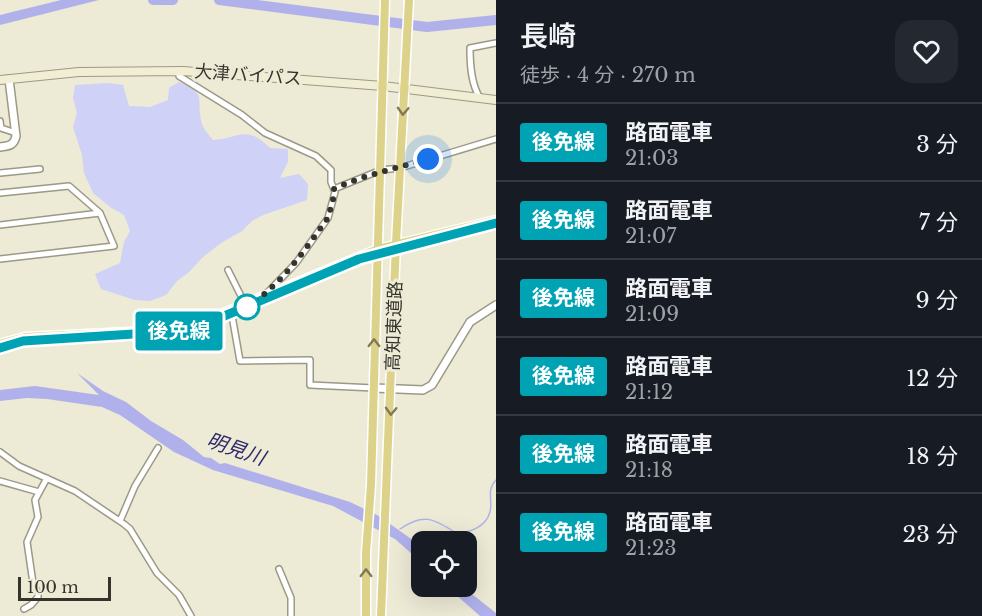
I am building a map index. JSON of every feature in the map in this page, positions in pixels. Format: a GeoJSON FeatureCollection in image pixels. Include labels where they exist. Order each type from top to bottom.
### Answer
{"type":"FeatureCollection","features":[{"type":"Feature","properties":{"kind":"highway","name":"高知東道路"},"geometry":{"type":"LineString","coordinates":[[366,616],[366,553],[371,485],[385,0]]}},
{"type":"Feature","properties":{"kind":"highway","name":"高知東道路"},"geometry":{"type":"LineString","coordinates":[[381,616],[392,388],[396,243],[409,0]]}},
{"type":"Feature","properties":{"kind":"highway"},"geometry":{"type":"LineString","coordinates":[[0,344],[25,338],[170,330],[202,322],[378,249],[496,220]]}},
{"type":"Feature","properties":{"kind":"main road","name":"大津バイパス"},"geometry":{"type":"LineString","coordinates":[[0,80],[79,72],[179,71],[383,86],[496,100]]}},
{"type":"Feature","properties":{"kind":"street"},"geometry":{"type":"LineString","coordinates":[[480,98],[475,92],[470,64],[470,48],[496,43]]}},
{"type":"Feature","properties":{"kind":"street"},"geometry":{"type":"LineString","coordinates":[[179,71],[179,76],[242,115],[265,133],[316,156],[331,170],[331,182],[335,192],[332,211],[296,263],[265,295]]}},
{"type":"Feature","properties":{"kind":"street"},"geometry":{"type":"LineString","coordinates":[[0,147],[15,142],[16,132],[9,79]]}},
{"type":"Feature","properties":{"kind":"street"},"geometry":{"type":"LineString","coordinates":[[0,121],[1,128],[16,132]]}},
{"type":"Feature","properties":{"kind":"street"},"geometry":{"type":"LineString","coordinates":[[334,189],[381,170],[400,168],[496,139]]}},
{"type":"Feature","properties":{"kind":"street"},"geometry":{"type":"LineString","coordinates":[[0,173],[40,169]]}},
{"type":"Feature","properties":{"kind":"street"},"geometry":{"type":"LineString","coordinates":[[0,193],[69,186],[100,213],[114,246],[0,259]]}},
{"type":"Feature","properties":{"kind":"street"},"geometry":{"type":"LineString","coordinates":[[0,225],[100,213]]}},
{"type":"Feature","properties":{"kind":"street"},"geometry":{"type":"LineString","coordinates":[[228,270],[245,304]]}},
{"type":"Feature","properties":{"kind":"street"},"geometry":{"type":"LineString","coordinates":[[231,309],[240,361],[310,360],[310,385],[423,390],[432,385],[470,322],[496,305]]}},
{"type":"Feature","properties":{"kind":"street"},"geometry":{"type":"LineString","coordinates":[[120,521],[135,486],[158,448]]}},
{"type":"Feature","properties":{"kind":"street"},"geometry":{"type":"LineString","coordinates":[[0,452],[19,466],[75,491],[120,521],[129,529],[157,573],[179,595],[191,616]]}},
{"type":"Feature","properties":{"kind":"street"},"geometry":{"type":"LineString","coordinates":[[24,609],[38,597],[33,583],[27,542],[38,516],[35,500],[47,478]]}},
{"type":"Feature","properties":{"kind":"street"},"geometry":{"type":"LineString","coordinates":[[0,481],[39,492]]}},
{"type":"Feature","properties":{"kind":"street"},"geometry":{"type":"LineString","coordinates":[[279,569],[291,598],[291,616]]}},
{"type":"Feature","properties":{"kind":"shaded area"},"geometry":{"type":"Polygon","coordinates":[[[61,0],[99,0],[0,25],[0,15],[61,0]]]}},
{"type":"Feature","properties":{"kind":"shaded area"},"geometry":{"type":"Polygon","coordinates":[[[179,82],[198,94],[202,124],[213,140],[248,134],[270,148],[288,149],[288,162],[280,178],[299,174],[308,184],[307,200],[252,221],[242,231],[203,257],[177,281],[166,295],[150,301],[135,300],[101,289],[95,274],[120,263],[124,242],[130,231],[124,215],[93,193],[84,173],[82,155],[73,127],[77,113],[73,98],[75,85],[108,83],[123,85],[129,106],[150,107],[168,100],[169,88],[179,82]]]}},
{"type":"Feature","properties":{"kind":"shaded area"},"geometry":{"type":"Polygon","coordinates":[[[77,373],[103,391],[126,402],[204,457],[211,458],[220,464],[225,463],[350,502],[379,516],[411,539],[411,553],[395,539],[333,506],[213,470],[174,452],[120,415],[102,407],[47,399],[27,398],[0,401],[0,390],[35,386],[99,395],[77,373]]]}},
{"type":"Feature","properties":{"kind":"shaded area"},"geometry":{"type":"Polygon","coordinates":[[[458,597],[476,597],[496,613],[496,616],[480,616],[458,597]]]}},
{"type":"Feature","properties":{"kind":"waterway"},"geometry":{"type":"LineString","coordinates":[[153,0],[173,0]]}},
{"type":"Feature","properties":{"kind":"waterway"},"geometry":{"type":"LineString","coordinates":[[219,0],[427,27],[496,20]]}},
{"type":"Feature","properties":{"kind":"waterway"},"geometry":{"type":"LineString","coordinates":[[400,529],[422,519],[434,521],[456,533],[476,528],[488,517],[491,508],[491,488],[496,480]]}},
{"type":"Feature","properties":{"kind":"tram line"},"geometry":{"type":"LineString","coordinates":[[0,348],[23,341],[167,333],[210,323],[359,259],[496,223]]}},
{"type":"Feature","properties":{"kind":"tram line","name":"後免線"},"geometry":{"type":"LineString","coordinates":[[0,348],[23,341],[167,333],[201,326],[359,259],[496,223]]}},
{"type":"Feature","properties":{"kind":"route"},"geometry":{"type":"LineString","coordinates":[[247,307],[265,295],[296,263],[332,211],[334,189],[381,170],[400,168],[428,159]]}},
{"type":"Feature","properties":{"kind":"water label","name":"明見川"},"geometry":{"type":"Point","coordinates":[236,449]}}]}
